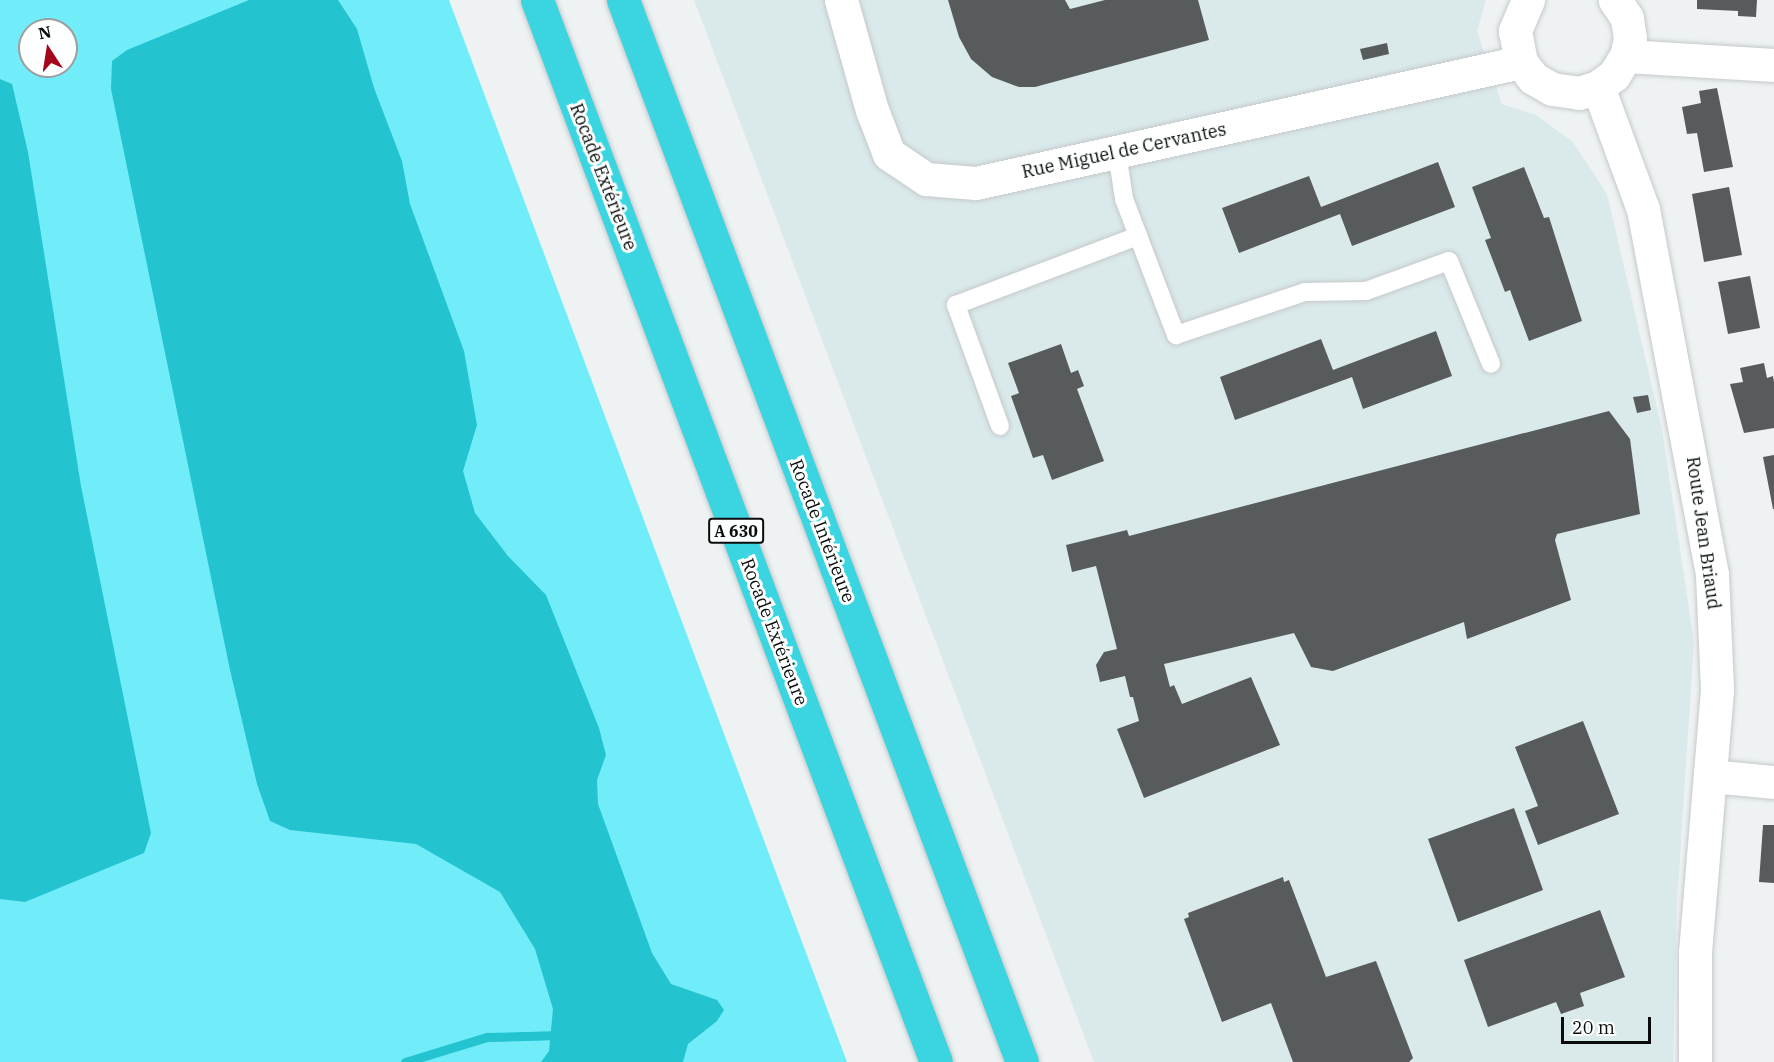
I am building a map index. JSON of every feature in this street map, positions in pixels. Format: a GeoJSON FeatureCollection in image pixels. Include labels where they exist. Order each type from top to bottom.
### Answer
{"type":"FeatureCollection","features":[{"type":"Feature","properties":{"kind":"highway","name":"Rocade Extérieure"},"geometry":{"type":"LineString","coordinates":[[537,0],[936,1062]]}},
{"type":"Feature","properties":{"kind":"highway","name":"Rocade Intérieure"},"geometry":{"type":"LineString","coordinates":[[623,0],[1022,1062]]}},
{"type":"Feature","properties":{"kind":"street","name":"Rue Miguel de Cervantes"},"geometry":{"type":"LineString","coordinates":[[841,0],[872,110],[889,154],[926,179],[976,183],[1521,62]]}},
{"type":"Feature","properties":{"kind":"street"},"geometry":{"type":"LineString","coordinates":[[1528,0],[1515,31],[1521,62],[1533,78],[1552,89],[1579,93],[1598,87],[1614,75],[1626,56],[1630,38],[1627,18],[1615,0]]}},
{"type":"Feature","properties":{"kind":"street"},"geometry":{"type":"LineString","coordinates":[[1626,56],[1774,65]]}},
{"type":"Feature","properties":{"kind":"street","name":"Route Jean Briaud"},"geometry":{"type":"LineString","coordinates":[[1598,87],[1643,208],[1712,574],[1717,690],[1695,952],[1695,1062]]}},
{"type":"Feature","properties":{"kind":"street"},"geometry":{"type":"LineString","coordinates":[[1710,776],[1774,782]]}},
{"type":"Feature","properties":{"kind":"lane"},"geometry":{"type":"LineString","coordinates":[[1117,153],[1124,199],[1176,335],[1305,292],[1366,291],[1449,261],[1491,364]]}},
{"type":"Feature","properties":{"kind":"lane"},"geometry":{"type":"LineString","coordinates":[[1000,426],[956,305],[1138,236]]}},
{"type":"Feature","properties":{"kind":"shaded area"},"geometry":{"type":"Polygon","coordinates":[[[0,0],[449,0],[847,1062],[0,1062],[0,0]]]}},
{"type":"Feature","properties":{"kind":"shaded area"},"geometry":{"type":"Polygon","coordinates":[[[249,0],[338,0],[357,29],[374,88],[402,161],[410,204],[464,351],[477,425],[463,471],[475,513],[508,556],[546,595],[599,728],[606,755],[597,780],[598,804],[652,953],[671,984],[717,1000],[724,1010],[717,1021],[688,1044],[683,1062],[541,1062],[549,1051],[553,1009],[535,949],[500,892],[416,844],[290,830],[270,821],[257,784],[230,670],[111,89],[112,61],[127,50],[249,0]]]}},
{"type":"Feature","properties":{"kind":"shaded area"},"geometry":{"type":"Polygon","coordinates":[[[694,0],[1486,0],[1477,31],[1502,104],[1536,115],[1573,142],[1607,194],[1662,429],[1694,642],[1677,903],[1673,1062],[1094,1062],[694,0]]]}},
{"type":"Feature","properties":{"kind":"shaded area"},"geometry":{"type":"Polygon","coordinates":[[[0,79],[12,84],[28,152],[81,486],[151,833],[144,853],[25,902],[0,899],[0,79]]]}},
{"type":"Feature","properties":{"kind":"building"},"geometry":{"type":"Polygon","coordinates":[[[948,0],[1065,0],[1070,9],[1105,0],[1198,0],[1209,40],[1035,87],[1019,87],[992,77],[971,59],[959,37],[948,0]]]}},
{"type":"Feature","properties":{"kind":"building"},"geometry":{"type":"Polygon","coordinates":[[[1697,0],[1757,0],[1756,17],[1738,16],[1738,11],[1697,9],[1697,0]]]}},
{"type":"Feature","properties":{"kind":"building"},"geometry":{"type":"Polygon","coordinates":[[[1387,43],[1389,54],[1363,60],[1360,49],[1387,43]]]}},
{"type":"Feature","properties":{"kind":"building"},"geometry":{"type":"Polygon","coordinates":[[[1717,88],[1733,167],[1704,172],[1697,133],[1687,134],[1682,107],[1701,103],[1699,91],[1717,88]]]}},
{"type":"Feature","properties":{"kind":"building"},"geometry":{"type":"Polygon","coordinates":[[[1438,162],[1455,207],[1352,246],[1340,214],[1239,253],[1222,208],[1309,176],[1321,207],[1438,162]]]}},
{"type":"Feature","properties":{"kind":"building"},"geometry":{"type":"Polygon","coordinates":[[[1524,167],[1544,218],[1549,217],[1582,321],[1529,341],[1510,290],[1505,292],[1485,240],[1491,238],[1472,187],[1524,167]]]}},
{"type":"Feature","properties":{"kind":"building"},"geometry":{"type":"Polygon","coordinates":[[[1729,187],[1742,255],[1704,262],[1692,194],[1729,187]]]}},
{"type":"Feature","properties":{"kind":"building"},"geometry":{"type":"Polygon","coordinates":[[[1750,276],[1760,328],[1728,334],[1718,282],[1750,276]]]}},
{"type":"Feature","properties":{"kind":"building"},"geometry":{"type":"Polygon","coordinates":[[[1436,331],[1452,376],[1363,409],[1352,377],[1235,420],[1220,377],[1321,339],[1333,370],[1436,331]]]}},
{"type":"Feature","properties":{"kind":"building"},"geometry":{"type":"Polygon","coordinates":[[[1061,344],[1071,373],[1078,370],[1084,386],[1077,389],[1104,461],[1052,480],[1043,455],[1033,458],[1011,396],[1019,393],[1008,363],[1061,344]]]}},
{"type":"Feature","properties":{"kind":"building"},"geometry":{"type":"Polygon","coordinates":[[[1764,363],[1767,378],[1773,376],[1774,382],[1774,428],[1744,433],[1730,384],[1743,382],[1740,368],[1764,363]]]}},
{"type":"Feature","properties":{"kind":"building"},"geometry":{"type":"Polygon","coordinates":[[[1648,395],[1651,410],[1637,413],[1633,397],[1648,395]]]}},
{"type":"Feature","properties":{"kind":"building"},"geometry":{"type":"Polygon","coordinates":[[[1609,411],[1630,439],[1640,514],[1557,534],[1555,540],[1571,600],[1467,639],[1464,622],[1333,671],[1311,667],[1294,633],[1164,664],[1170,687],[1174,685],[1182,704],[1251,677],[1280,745],[1144,798],[1117,729],[1139,721],[1133,697],[1130,697],[1125,676],[1100,682],[1096,665],[1104,652],[1117,649],[1096,566],[1072,572],[1066,545],[1127,530],[1129,536],[1609,411]]]}},
{"type":"Feature","properties":{"kind":"building"},"geometry":{"type":"Polygon","coordinates":[[[1774,455],[1774,509],[1773,509],[1763,457],[1774,455]]]}},
{"type":"Feature","properties":{"kind":"building"},"geometry":{"type":"Polygon","coordinates":[[[1583,721],[1619,814],[1538,845],[1525,811],[1538,806],[1515,747],[1583,721]]]}},
{"type":"Feature","properties":{"kind":"building"},"geometry":{"type":"Polygon","coordinates":[[[1514,808],[1543,890],[1458,922],[1428,839],[1514,808]]]}},
{"type":"Feature","properties":{"kind":"building"},"geometry":{"type":"Polygon","coordinates":[[[1763,825],[1774,825],[1774,883],[1759,882],[1763,825]]]}},
{"type":"Feature","properties":{"kind":"building"},"geometry":{"type":"Polygon","coordinates":[[[1283,877],[1284,882],[1289,880],[1326,977],[1376,961],[1413,1058],[1409,1062],[1293,1062],[1271,1003],[1222,1022],[1184,919],[1189,917],[1188,913],[1283,877]]]}},
{"type":"Feature","properties":{"kind":"building"},"geometry":{"type":"Polygon","coordinates":[[[1600,910],[1625,977],[1580,993],[1584,1006],[1561,1014],[1556,1002],[1488,1027],[1464,960],[1600,910]]]}},
{"type":"Feature","properties":{"kind":"waterway"},"geometry":{"type":"LineString","coordinates":[[405,1062],[487,1037],[561,1035]]}}]}
